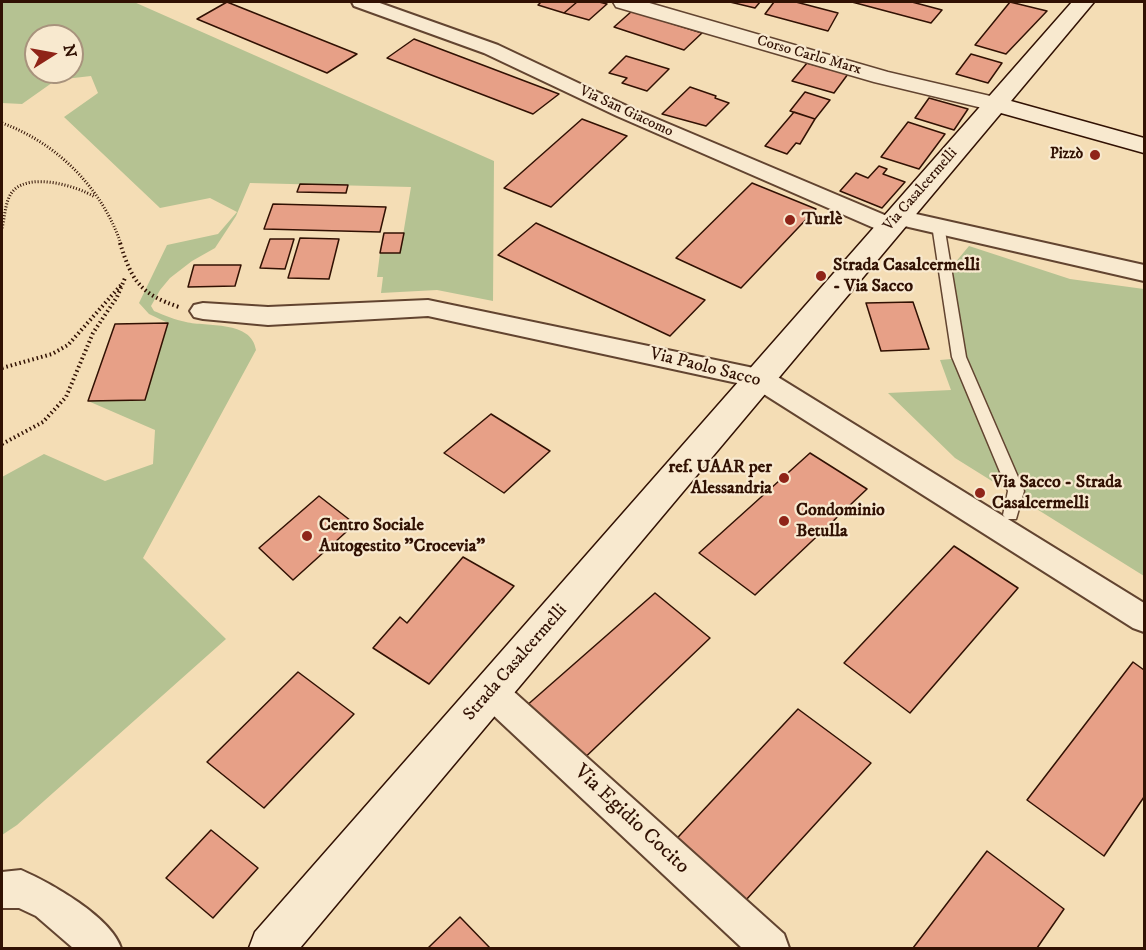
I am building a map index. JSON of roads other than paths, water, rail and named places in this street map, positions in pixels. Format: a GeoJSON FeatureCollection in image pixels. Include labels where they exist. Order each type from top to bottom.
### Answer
{"type":"FeatureCollection","features":[{"type":"Feature","properties":{"kind":"main road","name":"Corso Carlo Marx"},"geometry":{"type":"LineString","coordinates":[[624,2],[882,77],[995,104],[1144,146]]}},
{"type":"Feature","properties":{"kind":"main road","name":"Corso Carlo Marx"},"geometry":{"type":"LineString","coordinates":[[658,2],[889,68],[995,104]]}},
{"type":"Feature","properties":{"kind":"main road","name":"Via Casalcermelli"},"geometry":{"type":"LineString","coordinates":[[759,378],[1083,2]]}},
{"type":"Feature","properties":{"kind":"main road","name":"Strada Casalcermelli"},"geometry":{"type":"LineString","coordinates":[[271,948],[759,378]]}},
{"type":"Feature","properties":{"kind":"street","name":"Via San Giacomo"},"geometry":{"type":"LineString","coordinates":[[361,2],[491,49],[624,112],[894,221],[938,225],[1061,256],[1144,273]]}},
{"type":"Feature","properties":{"kind":"street","name":"Via Paolo Sacco"},"geometry":{"type":"LineString","coordinates":[[203,311],[268,316],[428,308],[759,378],[1144,620]]}},
{"type":"Feature","properties":{"kind":"street","name":"Via Egidio Cocito"},"geometry":{"type":"LineString","coordinates":[[491,692],[770,948]]}},
{"type":"Feature","properties":{"kind":"street"},"geometry":{"type":"LineString","coordinates":[[2,890],[21,889],[49,903],[102,948]]}},
{"type":"Feature","properties":{"kind":"lane"},"geometry":{"type":"LineString","coordinates":[[938,225],[959,357],[1016,491],[1011,515]]}},
{"type":"Feature","properties":{"kind":"place","name":"Pizzò"},"geometry":{"type":"Point","coordinates":[1095,155]}},
{"type":"Feature","properties":{"kind":"place","name":"Turlè"},"geometry":{"type":"Point","coordinates":[790,220]}},
{"type":"Feature","properties":{"kind":"place","name":"Strada Casalcermelli - Via Sacco"},"geometry":{"type":"Point","coordinates":[821,276]}},
{"type":"Feature","properties":{"kind":"place","name":"ref. UAAR per Alessandria"},"geometry":{"type":"Point","coordinates":[784,478]}},
{"type":"Feature","properties":{"kind":"place","name":"Via Sacco - Strada Casalcermelli"},"geometry":{"type":"Point","coordinates":[980,493]}},
{"type":"Feature","properties":{"kind":"place","name":"Condominio Betulla"},"geometry":{"type":"Point","coordinates":[784,521]}},
{"type":"Feature","properties":{"kind":"place","name":"Centro Sociale Autogestito \"Crocevia\""},"geometry":{"type":"Point","coordinates":[307,536]}}]}
